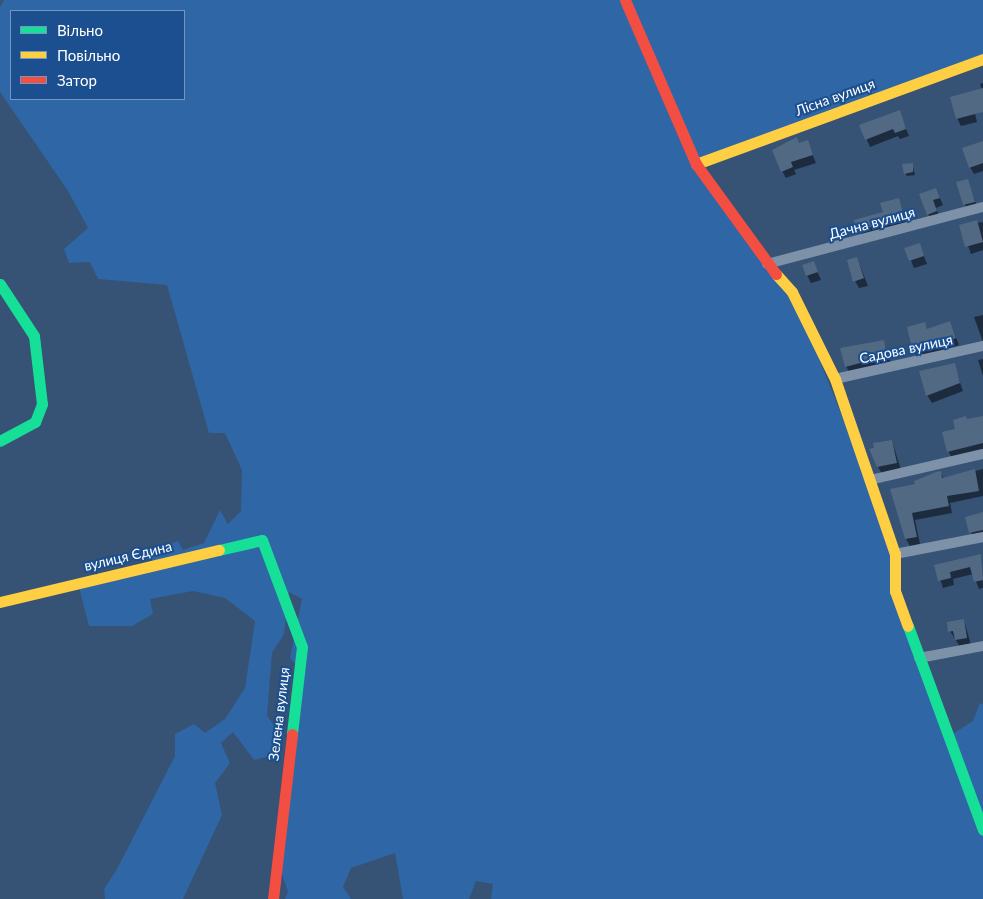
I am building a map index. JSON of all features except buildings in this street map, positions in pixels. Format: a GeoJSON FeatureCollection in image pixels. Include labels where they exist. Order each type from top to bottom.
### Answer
{"type":"FeatureCollection","features":[{"type":"Feature","properties":{"kind":"street"},"geometry":{"type":"LineString","coordinates":[[625,0],[696,164],[767,264],[792,292],[835,379],[895,554],[895,591],[983,830]]}},
{"type":"Feature","properties":{"kind":"street","name":"Лісна вулиця"},"geometry":{"type":"LineString","coordinates":[[696,164],[983,59]]}},
{"type":"Feature","properties":{"kind":"street","name":"Дачна вулиця"},"geometry":{"type":"LineString","coordinates":[[767,264],[983,207]]}},
{"type":"Feature","properties":{"kind":"street"},"geometry":{"type":"LineString","coordinates":[[0,284],[34,336],[42,404],[35,422],[0,441]]}},
{"type":"Feature","properties":{"kind":"street","name":"Садова вулиця"},"geometry":{"type":"LineString","coordinates":[[835,379],[983,346]]}},
{"type":"Feature","properties":{"kind":"street"},"geometry":{"type":"LineString","coordinates":[[870,480],[876,476],[983,454]]}},
{"type":"Feature","properties":{"kind":"street"},"geometry":{"type":"LineString","coordinates":[[895,554],[983,537]]}},
{"type":"Feature","properties":{"kind":"street","name":"вулиця Єдина"},"geometry":{"type":"LineString","coordinates":[[0,602],[262,540]]}},
{"type":"Feature","properties":{"kind":"street","name":"Зелена вулиця"},"geometry":{"type":"LineString","coordinates":[[262,540],[302,646],[272,899]]}},
{"type":"Feature","properties":{"kind":"street"},"geometry":{"type":"LineString","coordinates":[[920,658],[983,646]]}},
{"type":"Feature","properties":{"kind":"shaded area"},"geometry":{"type":"Polygon","coordinates":[[[4,0],[983,0],[983,59],[697,164],[792,292],[886,525],[895,591],[948,737],[973,721],[980,703],[983,704],[983,899],[491,899],[493,884],[476,881],[469,899],[403,899],[395,853],[351,868],[343,887],[351,899],[285,899],[288,892],[276,857],[296,665],[290,658],[302,599],[289,592],[284,634],[272,653],[267,715],[280,735],[273,755],[254,760],[233,732],[221,743],[230,763],[215,783],[222,815],[183,899],[105,899],[104,889],[117,869],[175,756],[175,734],[194,724],[205,733],[225,719],[245,688],[255,621],[225,598],[193,591],[150,599],[153,614],[132,626],[89,626],[79,587],[152,570],[152,552],[178,541],[183,550],[204,543],[220,510],[228,524],[241,511],[242,470],[225,433],[209,433],[167,285],[98,279],[90,262],[69,263],[64,249],[88,228],[68,191],[0,92],[0,7],[4,0]]]}},
{"type":"Feature","properties":{"kind":"traffic: fast"},"geometry":{"type":"LineString","coordinates":[[0,284],[34,336],[42,404],[35,422],[0,441]]}},
{"type":"Feature","properties":{"kind":"traffic: fast"},"geometry":{"type":"LineString","coordinates":[[219,550],[262,540],[302,647],[292,734]]}},
{"type":"Feature","properties":{"kind":"traffic: fast"},"geometry":{"type":"LineString","coordinates":[[908,626],[983,830]]}},
{"type":"Feature","properties":{"kind":"traffic: slow"},"geometry":{"type":"LineString","coordinates":[[696,164],[983,59]]}},
{"type":"Feature","properties":{"kind":"traffic: slow"},"geometry":{"type":"LineString","coordinates":[[776,274],[792,292],[835,379],[895,554],[895,591],[908,626]]}},
{"type":"Feature","properties":{"kind":"traffic: slow"},"geometry":{"type":"LineString","coordinates":[[0,602],[219,550]]}},
{"type":"Feature","properties":{"kind":"traffic: jam"},"geometry":{"type":"LineString","coordinates":[[625,0],[696,164],[776,274]]}},
{"type":"Feature","properties":{"kind":"traffic: jam"},"geometry":{"type":"LineString","coordinates":[[273,899],[292,734]]}}]}
